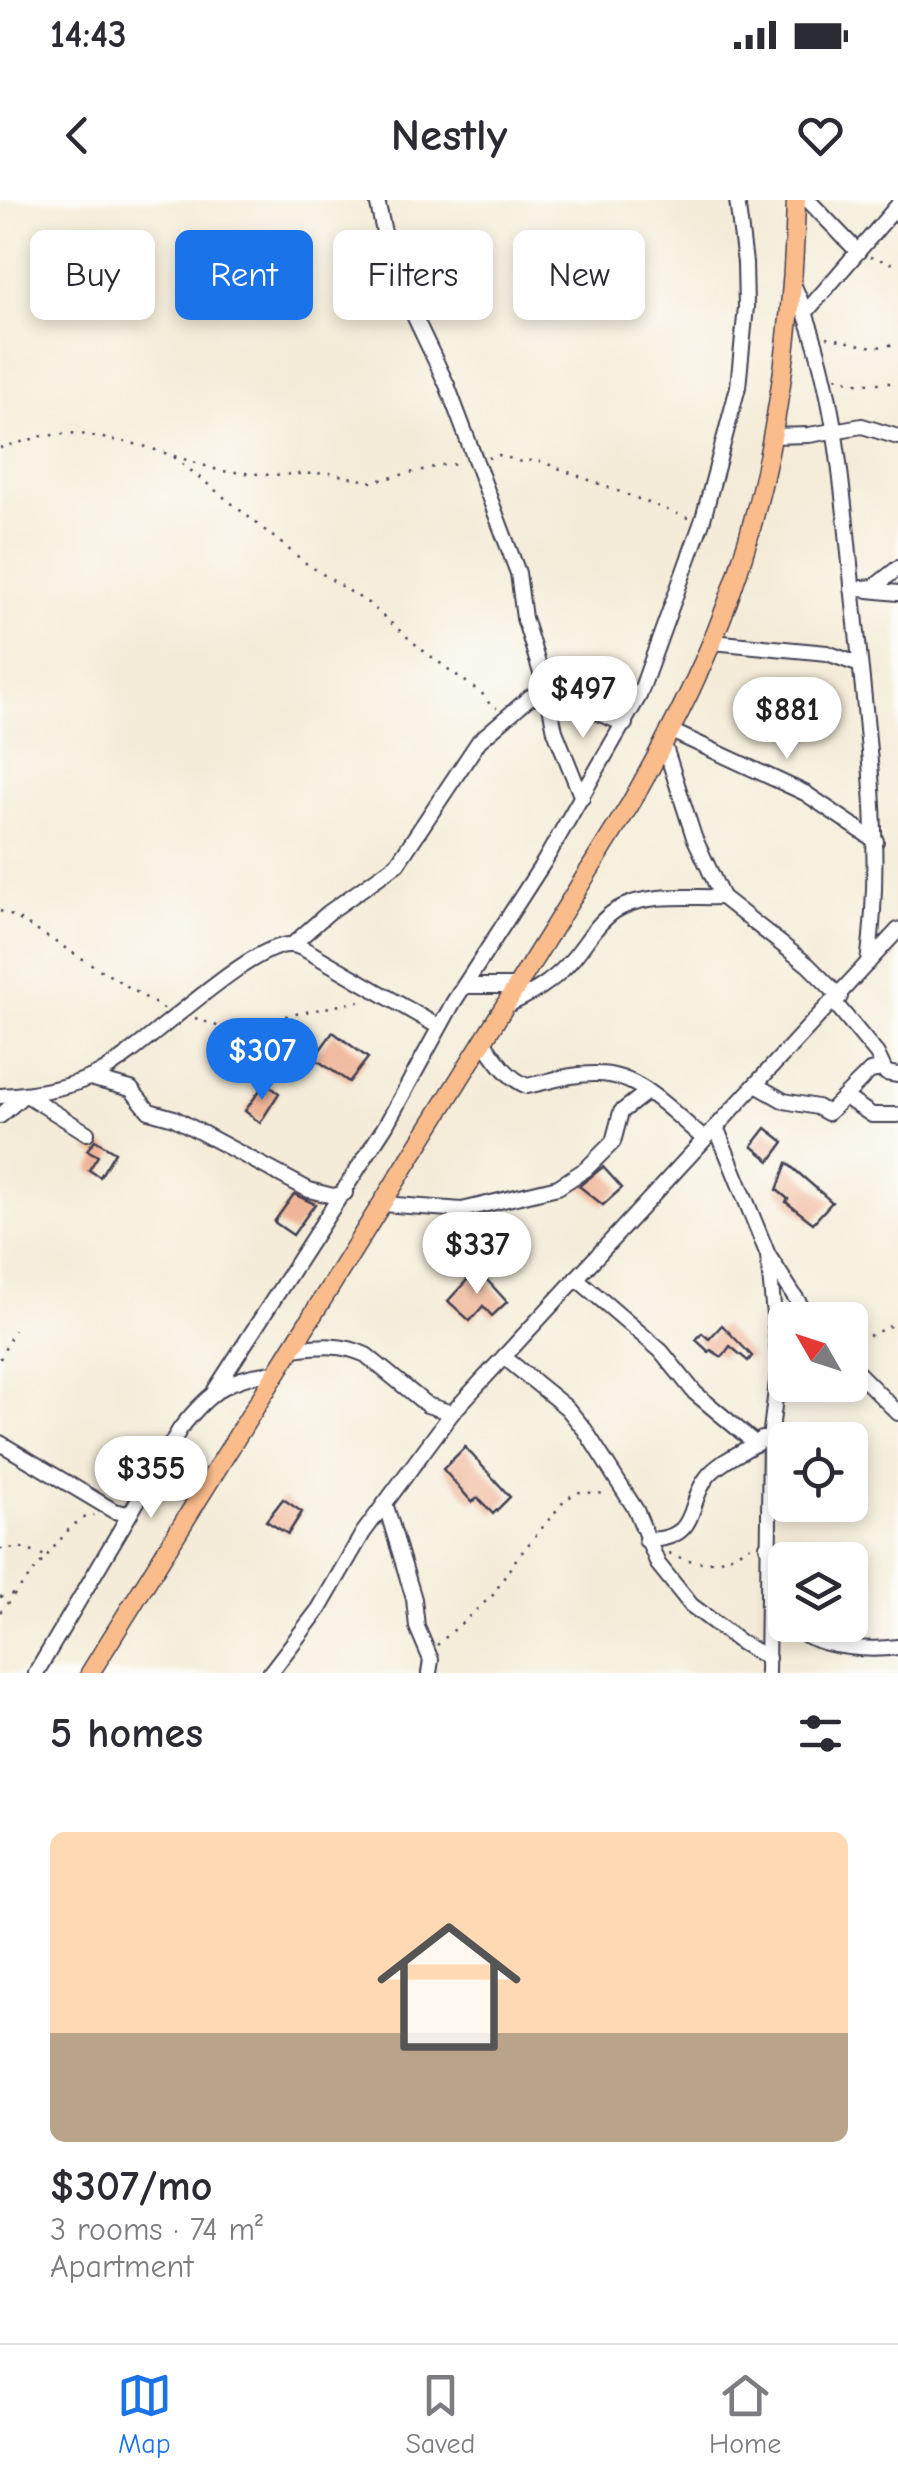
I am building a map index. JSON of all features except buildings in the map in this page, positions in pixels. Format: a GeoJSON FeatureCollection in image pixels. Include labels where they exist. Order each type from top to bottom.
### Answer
{"type":"FeatureCollection","features":[{"type":"Feature","properties":{"kind":"main road"},"geometry":{"type":"LineString","coordinates":[[90,1673],[631,803],[667,738],[712,642],[760,498],[788,347],[796,200]]}},
{"type":"Feature","properties":{"kind":"street"},"geometry":{"type":"LineString","coordinates":[[377,200],[392,270],[434,354],[518,573],[533,654],[552,695],[555,731],[582,798]]}},
{"type":"Feature","properties":{"kind":"street"},"geometry":{"type":"LineString","coordinates":[[36,1673],[123,1513],[180,1429],[216,1390],[344,1193],[439,1027],[626,724],[654,662],[703,520],[731,421],[744,349],[745,263],[737,200]]}},
{"type":"Feature","properties":{"kind":"street"},"geometry":{"type":"LineString","coordinates":[[808,200],[859,251]]}},
{"type":"Feature","properties":{"kind":"street"},"geometry":{"type":"LineString","coordinates":[[806,312],[898,205]]}},
{"type":"Feature","properties":{"kind":"street"},"geometry":{"type":"LineString","coordinates":[[794,286],[806,312],[834,429],[859,589],[860,665],[876,841],[875,915],[868,964]]}},
{"type":"Feature","properties":{"kind":"street"},"geometry":{"type":"LineString","coordinates":[[772,436],[862,426],[898,437]]}},
{"type":"Feature","properties":{"kind":"street"},"geometry":{"type":"LineString","coordinates":[[859,589],[884,582],[898,568]]}},
{"type":"Feature","properties":{"kind":"street"},"geometry":{"type":"LineString","coordinates":[[859,589],[898,593]]}},
{"type":"Feature","properties":{"kind":"street"},"geometry":{"type":"LineString","coordinates":[[712,642],[802,649],[860,665]]}},
{"type":"Feature","properties":{"kind":"street"},"geometry":{"type":"LineString","coordinates":[[292,945],[328,913],[397,864],[439,804],[469,751],[530,696],[552,695],[626,724]]}},
{"type":"Feature","properties":{"kind":"street"},"geometry":{"type":"LineString","coordinates":[[667,738],[805,793],[876,841]]}},
{"type":"Feature","properties":{"kind":"street"},"geometry":{"type":"LineString","coordinates":[[667,738],[694,836],[722,897],[808,965],[877,1054],[883,1069],[890,1076],[898,1075]]}},
{"type":"Feature","properties":{"kind":"street"},"geometry":{"type":"LineString","coordinates":[[504,1006],[538,991],[555,977],[597,927],[622,907],[650,899],[722,897]]}},
{"type":"Feature","properties":{"kind":"street"},"geometry":{"type":"LineString","coordinates":[[271,1672],[320,1609],[364,1534],[452,1413],[898,930]]}},
{"type":"Feature","properties":{"kind":"street"},"geometry":{"type":"LineString","coordinates":[[0,1096],[52,1090],[90,1078],[141,1046],[252,959],[278,946],[292,945],[439,1027]]}},
{"type":"Feature","properties":{"kind":"street"},"geometry":{"type":"LineString","coordinates":[[464,986],[518,986]]}},
{"type":"Feature","properties":{"kind":"street"},"geometry":{"type":"LineString","coordinates":[[483,1041],[510,1076],[527,1086],[598,1074],[621,1078],[646,1092],[704,1139]]}},
{"type":"Feature","properties":{"kind":"street"},"geometry":{"type":"LineString","coordinates":[[756,1085],[784,1100],[817,1106],[826,1113],[870,1071],[883,1069]]}},
{"type":"Feature","properties":{"kind":"street"},"geometry":{"type":"LineString","coordinates":[[90,1078],[130,1089],[148,1110],[174,1118],[309,1190],[344,1193]]}},
{"type":"Feature","properties":{"kind":"street"},"geometry":{"type":"LineString","coordinates":[[383,1204],[462,1210],[558,1188],[613,1142],[621,1112],[646,1092]]}},
{"type":"Feature","properties":{"kind":"street"},"geometry":{"type":"LineString","coordinates":[[0,1116],[25,1094]]}},
{"type":"Feature","properties":{"kind":"street"},"geometry":{"type":"LineString","coordinates":[[25,1094],[86,1133]]}},
{"type":"Feature","properties":{"kind":"street"},"geometry":{"type":"LineString","coordinates":[[845,1097],[872,1115],[898,1115]]}},
{"type":"Feature","properties":{"kind":"street"},"geometry":{"type":"LineString","coordinates":[[716,1127],[768,1255],[798,1302]]}},
{"type":"Feature","properties":{"kind":"street"},"geometry":{"type":"LineString","coordinates":[[768,1255],[778,1365],[771,1422]]}},
{"type":"Feature","properties":{"kind":"street"},"geometry":{"type":"LineString","coordinates":[[576,1278],[661,1351],[695,1393],[756,1444]]}},
{"type":"Feature","properties":{"kind":"street"},"geometry":{"type":"LineString","coordinates":[[293,1349],[326,1345],[355,1350],[427,1405],[452,1413]]}},
{"type":"Feature","properties":{"kind":"street"},"geometry":{"type":"LineString","coordinates":[[504,1357],[567,1408],[585,1430],[629,1500],[658,1564],[692,1605],[768,1665]]}},
{"type":"Feature","properties":{"kind":"street"},"geometry":{"type":"LineString","coordinates":[[216,1390],[252,1374],[278,1374]]}},
{"type":"Feature","properties":{"kind":"street"},"geometry":{"type":"LineString","coordinates":[[868,1383],[898,1413]]}},
{"type":"Feature","properties":{"kind":"street"},"geometry":{"type":"LineString","coordinates":[[648,1540],[668,1537],[681,1528],[693,1514],[708,1475],[768,1435]]}},
{"type":"Feature","properties":{"kind":"street"},"geometry":{"type":"LineString","coordinates":[[0,1443],[123,1513]]}},
{"type":"Feature","properties":{"kind":"street"},"geometry":{"type":"LineString","coordinates":[[386,1503],[414,1599],[417,1627],[432,1664],[428,1673]]}},
{"type":"Feature","properties":{"kind":"street"},"geometry":{"type":"LineString","coordinates":[[768,1509],[768,1665]]}},
{"type":"Feature","properties":{"kind":"street"},"geometry":{"type":"LineString","coordinates":[[818,1642],[856,1648],[898,1647]]}},
{"type":"Feature","properties":{"kind":"path"},"geometry":{"type":"LineString","coordinates":[[859,251],[898,265]]}},
{"type":"Feature","properties":{"kind":"path"},"geometry":{"type":"LineString","coordinates":[[811,334],[880,348],[898,341]]}},
{"type":"Feature","properties":{"kind":"path"},"geometry":{"type":"LineString","coordinates":[[820,371],[856,383],[898,384]]}},
{"type":"Feature","properties":{"kind":"path"},"geometry":{"type":"LineString","coordinates":[[0,448],[76,432],[140,445],[233,473],[330,473],[372,482],[443,466],[476,465],[499,455],[521,462],[537,460],[595,485],[703,520]]}},
{"type":"Feature","properties":{"kind":"path"},"geometry":{"type":"LineString","coordinates":[[171,455],[325,578],[368,603],[421,650],[483,694],[490,706],[514,711]]}},
{"type":"Feature","properties":{"kind":"path"},"geometry":{"type":"LineString","coordinates":[[868,1337],[898,1322]]}},
{"type":"Feature","properties":{"kind":"path"},"geometry":{"type":"LineString","coordinates":[[0,1359],[14,1330]]}},
{"type":"Feature","properties":{"kind":"path"},"geometry":{"type":"LineString","coordinates":[[429,1654],[493,1595],[514,1562],[565,1500],[591,1490],[629,1500]]}},
{"type":"Feature","properties":{"kind":"path"},"geometry":{"type":"LineString","coordinates":[[0,1612],[80,1519],[123,1513]]}},
{"type":"Feature","properties":{"kind":"path"},"geometry":{"type":"LineString","coordinates":[[648,1540],[681,1559],[706,1563],[732,1556],[752,1544],[767,1546]]}},
{"type":"Feature","properties":{"kind":"path"},"geometry":{"type":"LineString","coordinates":[[0,1548],[21,1548],[46,1556]]}},
{"type":"Feature","properties":{"kind":"path"},"geometry":{"type":"LineString","coordinates":[[1,1595],[13,1594]]}}]}
